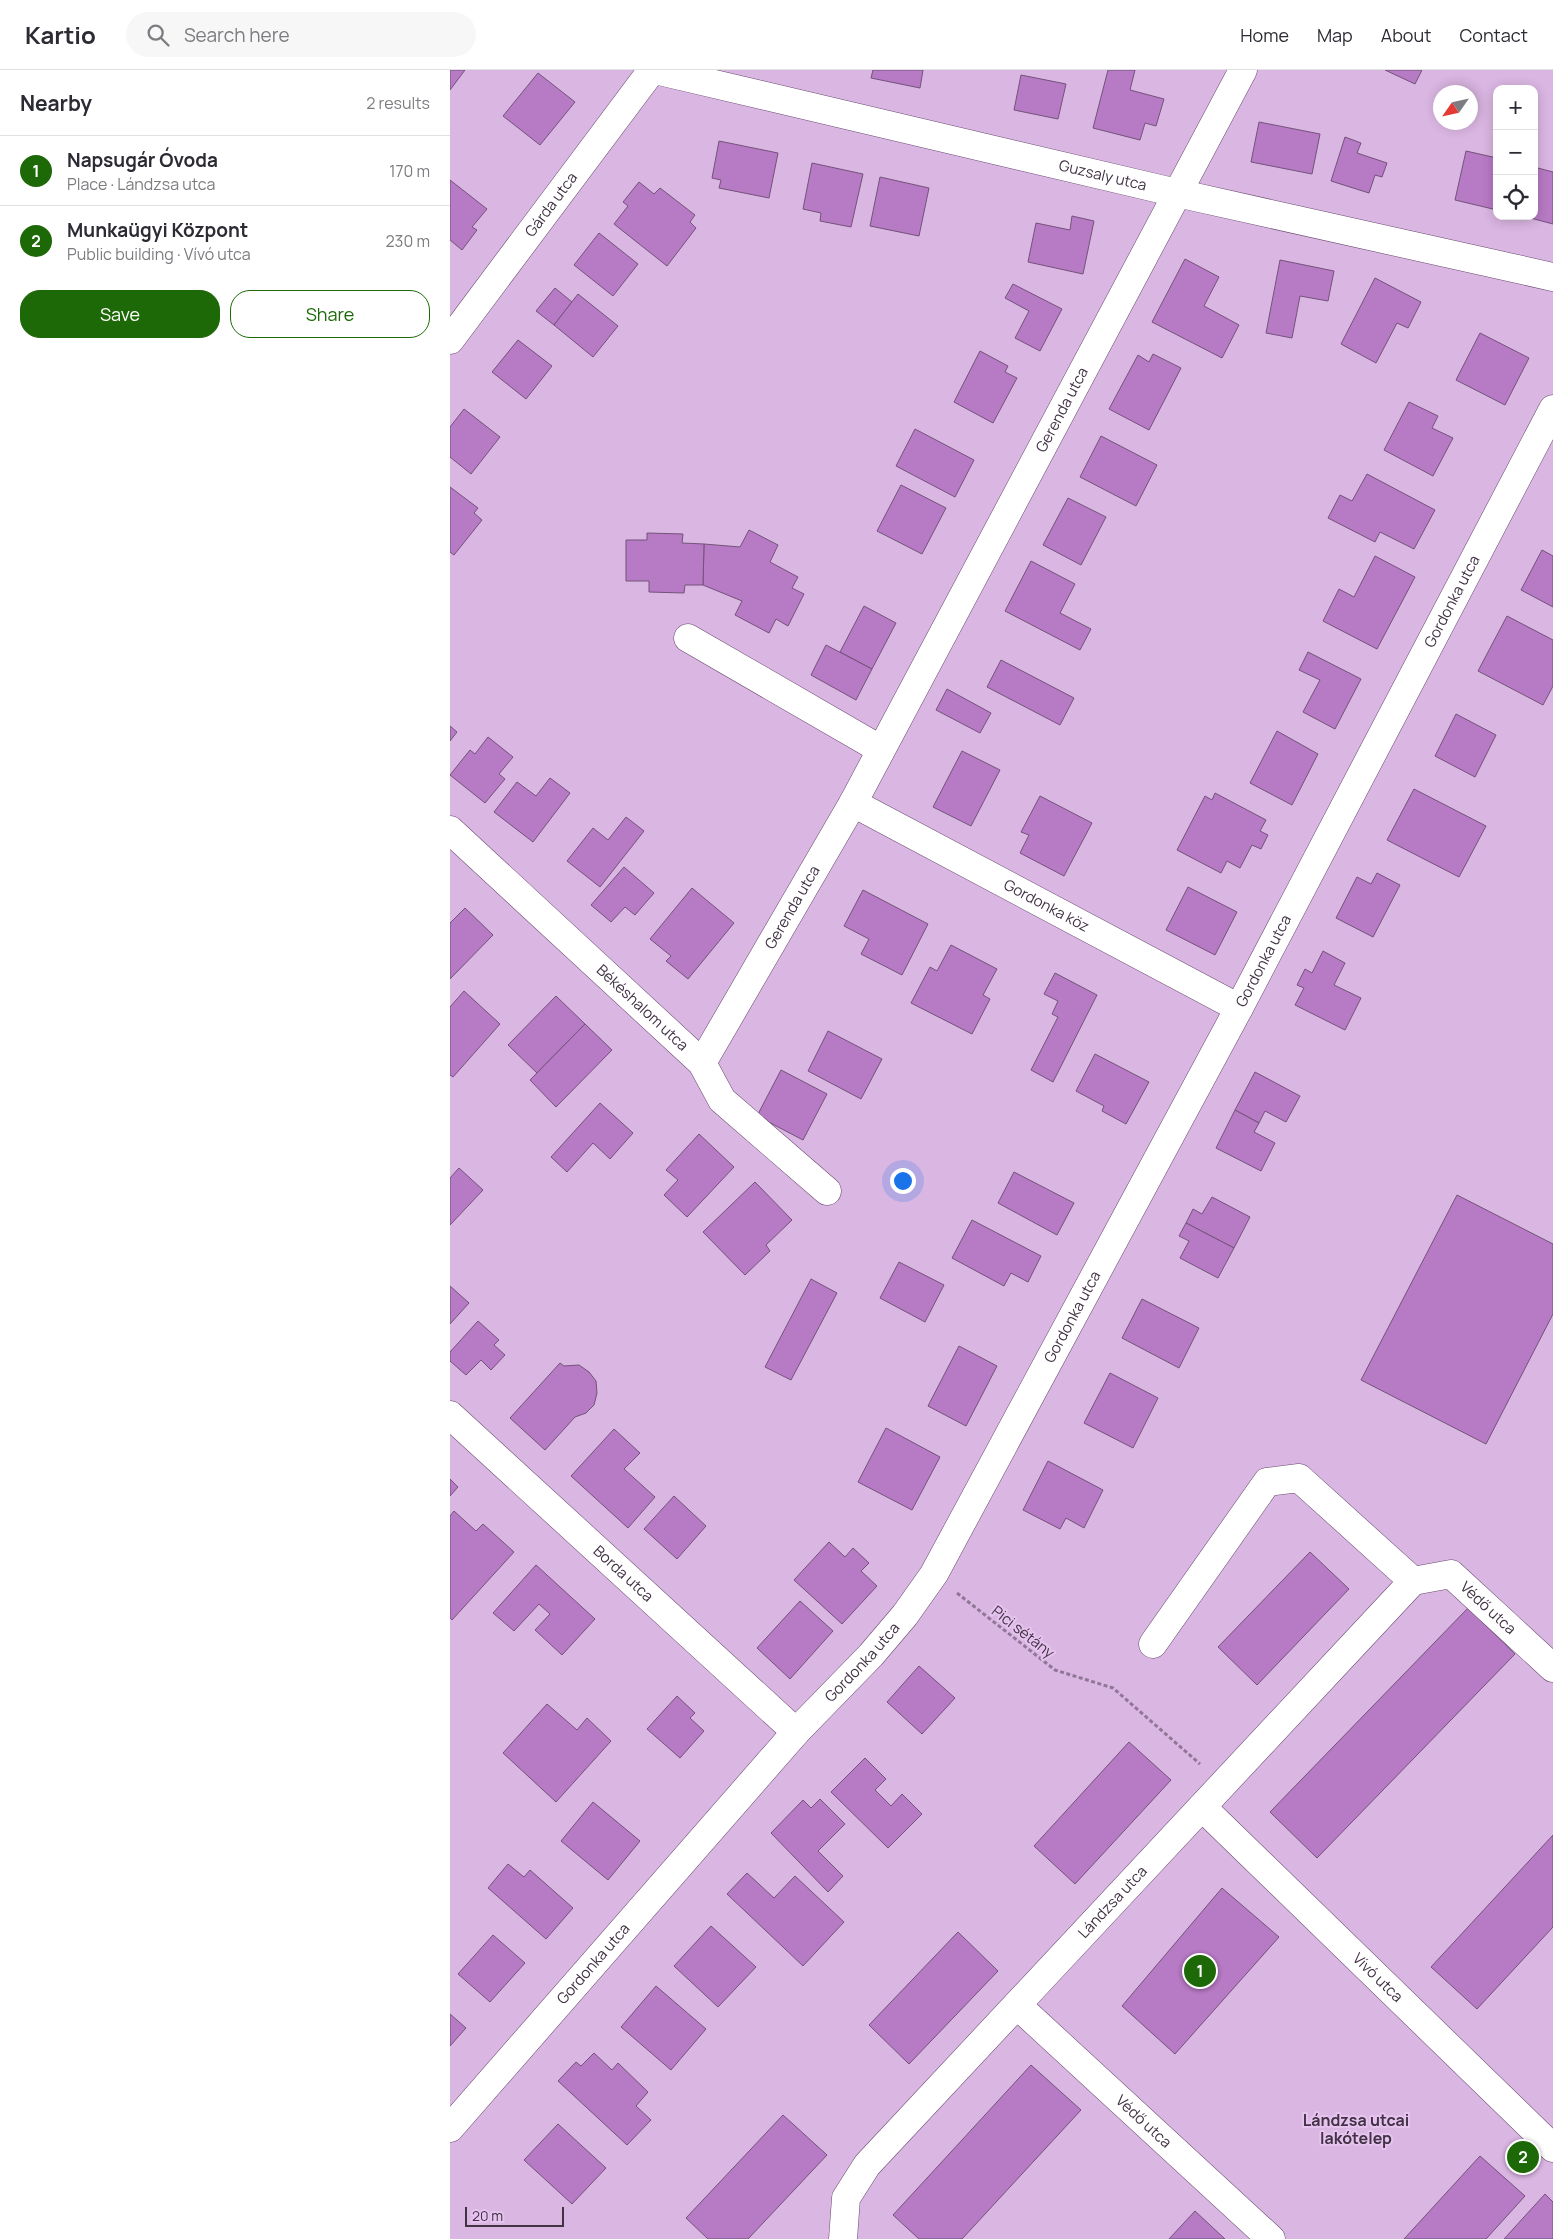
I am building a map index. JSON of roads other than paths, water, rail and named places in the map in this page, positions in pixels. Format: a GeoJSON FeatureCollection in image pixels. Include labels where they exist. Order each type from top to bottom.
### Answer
{"type":"FeatureCollection","features":[{"type":"Feature","properties":{"kind":"street","name":"Guzsaly utca"},"geometry":{"type":"LineString","coordinates":[[653,70],[1177,193],[1553,277]]}},
{"type":"Feature","properties":{"kind":"street","name":"Gárda utca"},"geometry":{"type":"LineString","coordinates":[[450,340],[653,70]]}},
{"type":"Feature","properties":{"kind":"street","name":"Gerenda utca"},"geometry":{"type":"LineString","coordinates":[[702,1062],[853,803],[1243,70]]}},
{"type":"Feature","properties":{"kind":"street","name":"Gordonka utca"},"geometry":{"type":"LineString","coordinates":[[450,2128],[796,1732],[871,1655],[905,1615],[934,1574],[1239,1008],[1553,409]]}},
{"type":"Feature","properties":{"kind":"street"},"geometry":{"type":"LineString","coordinates":[[688,638],[880,750]]}},
{"type":"Feature","properties":{"kind":"street","name":"Gordonka köz"},"geometry":{"type":"LineString","coordinates":[[853,803],[1239,1008]]}},
{"type":"Feature","properties":{"kind":"street","name":"Békéshalom utca"},"geometry":{"type":"LineString","coordinates":[[450,830],[702,1062],[722,1100],[827,1191]]}},
{"type":"Feature","properties":{"kind":"street","name":"Borda utca"},"geometry":{"type":"LineString","coordinates":[[450,1415],[796,1732]]}},
{"type":"Feature","properties":{"kind":"street"},"geometry":{"type":"LineString","coordinates":[[1153,1644],[1267,1482],[1299,1478],[1413,1581]]}},
{"type":"Feature","properties":{"kind":"street","name":"Védő utca"},"geometry":{"type":"LineString","coordinates":[[1413,1581],[1451,1574],[1553,1668]]}},
{"type":"Feature","properties":{"kind":"street","name":"Lándzsa utca"},"geometry":{"type":"LineString","coordinates":[[843,2239],[846,2198],[867,2166],[1413,1581]]}},
{"type":"Feature","properties":{"kind":"street","name":"Vívó utca"},"geometry":{"type":"LineString","coordinates":[[1202,1807],[1553,2148]]}},
{"type":"Feature","properties":{"kind":"street","name":"Védő utca"},"geometry":{"type":"LineString","coordinates":[[1017,2005],[1271,2239]]}},
{"type":"Feature","properties":{"kind":"place","name":"Napsugár Óvoda"},"geometry":{"type":"Point","coordinates":[1200,1971]}},
{"type":"Feature","properties":{"kind":"place","name":"Munkaügyi Központ"},"geometry":{"type":"Point","coordinates":[1523,2157]}},
{"type":"Feature","properties":{"kind":"district","name":"Lándzsa utcai lakótelep"},"geometry":{"type":"Point","coordinates":[1356,2129]}}]}
